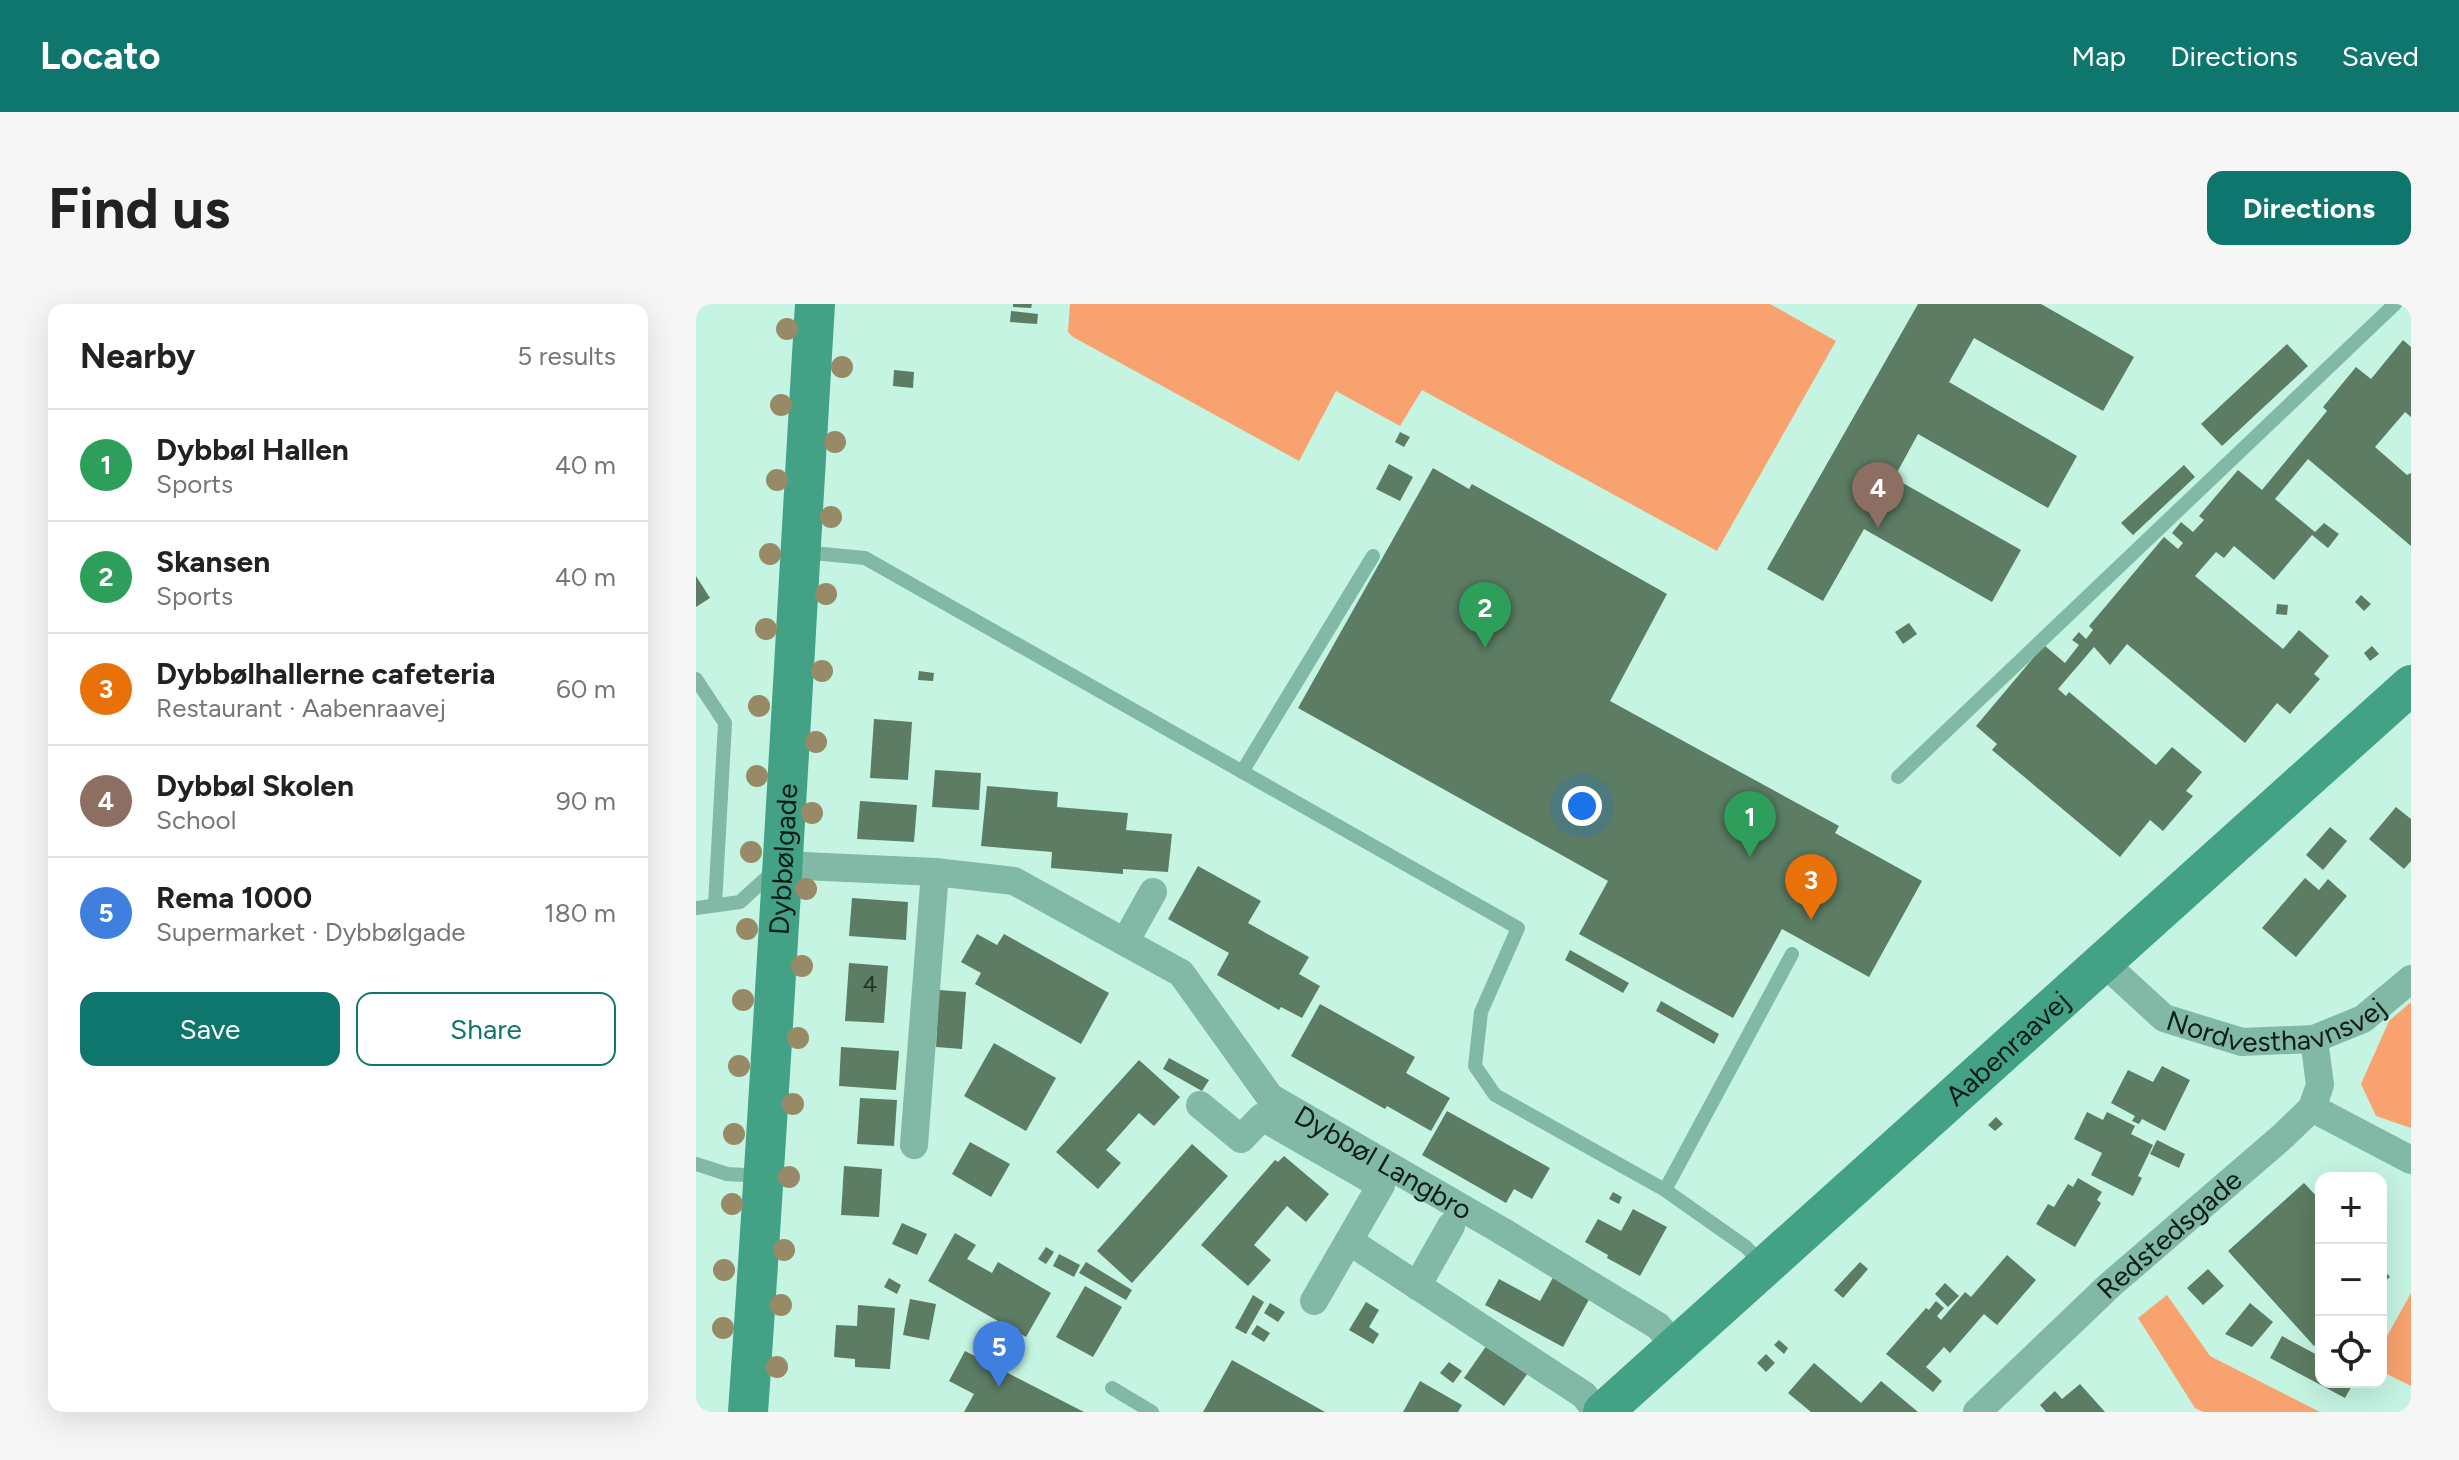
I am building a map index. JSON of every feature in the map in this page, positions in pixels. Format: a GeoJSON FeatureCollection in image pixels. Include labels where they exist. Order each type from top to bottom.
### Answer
{"type":"FeatureCollection","features":[{"type":"Feature","properties":{"kind":"street","name":"Dybbølgade"},"geometry":{"type":"LineString","coordinates":[[748,1412],[766,1176],[781,865],[815,304]]}},
{"type":"Feature","properties":{"kind":"street","name":"Aabenraavej"},"geometry":{"type":"LineString","coordinates":[[1600,1412],[2411,685]]}},
{"type":"Feature","properties":{"kind":"street","name":"Dybbøl Langbro"},"geometry":{"type":"LineString","coordinates":[[781,865],[935,872],[1014,881],[1181,973],[1270,1097],[1489,1223],[1658,1326],[1676,1347]]}},
{"type":"Feature","properties":{"kind":"street"},"geometry":{"type":"LineString","coordinates":[[914,1145],[935,872]]}},
{"type":"Feature","properties":{"kind":"street"},"geometry":{"type":"LineString","coordinates":[[1125,942],[1153,892]]}},
{"type":"Feature","properties":{"kind":"street","name":"Nordvesthavnsvej"},"geometry":{"type":"LineString","coordinates":[[2103,962],[2164,1018],[2242,1042],[2314,1039],[2363,1019],[2411,979]]}},
{"type":"Feature","properties":{"kind":"street"},"geometry":{"type":"LineString","coordinates":[[2314,1039],[2320,1085],[2312,1108],[2411,1160]]}},
{"type":"Feature","properties":{"kind":"street"},"geometry":{"type":"LineString","coordinates":[[1200,1105],[1241,1139],[1262,1117],[1381,1185],[1314,1301]]}},
{"type":"Feature","properties":{"kind":"street","name":"Redstedsgade"},"geometry":{"type":"LineString","coordinates":[[1977,1412],[2110,1285],[2312,1108]]}},
{"type":"Feature","properties":{"kind":"street"},"geometry":{"type":"LineString","coordinates":[[1417,1286],[1451,1226]]}},
{"type":"Feature","properties":{"kind":"street"},"geometry":{"type":"LineString","coordinates":[[1349,1241],[1584,1395],[1600,1412]]}},
{"type":"Feature","properties":{"kind":"lane"},"geometry":{"type":"LineString","coordinates":[[1898,777],[2395,304]]}},
{"type":"Feature","properties":{"kind":"lane"},"geometry":{"type":"LineString","coordinates":[[800,552],[865,558],[1518,928],[1481,1012],[1475,1066],[1495,1095],[1665,1190],[1746,1247],[1764,1267]]}},
{"type":"Feature","properties":{"kind":"lane"},"geometry":{"type":"LineString","coordinates":[[1242,772],[1373,556]]}},
{"type":"Feature","properties":{"kind":"lane"},"geometry":{"type":"LineString","coordinates":[[696,679],[725,723],[715,905]]}},
{"type":"Feature","properties":{"kind":"lane"},"geometry":{"type":"LineString","coordinates":[[696,908],[740,902],[781,865]]}},
{"type":"Feature","properties":{"kind":"lane"},"geometry":{"type":"LineString","coordinates":[[1665,1190],[1792,954]]}},
{"type":"Feature","properties":{"kind":"lane"},"geometry":{"type":"LineString","coordinates":[[696,1164],[727,1174],[766,1176]]}},
{"type":"Feature","properties":{"kind":"lane"},"geometry":{"type":"LineString","coordinates":[[1112,1388],[1152,1412]]}},
{"type":"Feature","properties":{"kind":"shaded area"},"geometry":{"type":"Polygon","coordinates":[[[1070,304],[1770,304],[1836,341],[1717,551],[1422,390],[1400,426],[1336,391],[1299,461],[1073,337],[1068,332],[1070,304]]]}},
{"type":"Feature","properties":{"kind":"shaded area"},"geometry":{"type":"Polygon","coordinates":[[[2411,1002],[2411,1128],[2376,1116],[2361,1084],[2389,1021],[2411,1002]]]}},
{"type":"Feature","properties":{"kind":"shaded area"},"geometry":{"type":"Polygon","coordinates":[[[2411,1293],[2411,1386],[2387,1374],[2387,1336],[2411,1293]]]}},
{"type":"Feature","properties":{"kind":"shaded area"},"geometry":{"type":"Polygon","coordinates":[[[2167,1295],[2210,1356],[2320,1412],[2203,1412],[2195,1408],[2138,1318],[2167,1295]]]}},
{"type":"Feature","properties":{"kind":"building"},"geometry":{"type":"Polygon","coordinates":[[[1013,304],[1032,304],[1031,308],[1013,307],[1013,304]]]}},
{"type":"Feature","properties":{"kind":"building"},"geometry":{"type":"Polygon","coordinates":[[[1918,304],[2041,304],[2134,357],[2103,411],[1974,338],[1949,382],[2077,456],[2048,508],[1918,434],[1894,478],[2021,550],[1992,602],[1864,529],[1823,601],[1767,569],[1918,304]]]}},
{"type":"Feature","properties":{"kind":"building"},"geometry":{"type":"Polygon","coordinates":[[[1011,311],[1038,314],[1037,324],[1010,322],[1011,311]]]}},
{"type":"Feature","properties":{"kind":"building"},"geometry":{"type":"Polygon","coordinates":[[[2403,340],[2411,347],[2411,417],[2405,412],[2375,447],[2407,475],[2411,473],[2411,546],[2308,459],[2275,499],[2315,532],[2324,523],[2339,534],[2328,548],[2312,535],[2274,580],[2234,546],[2224,558],[2216,552],[2195,576],[2283,649],[2299,630],[2329,656],[2314,674],[2320,679],[2290,714],[2277,703],[2245,743],[2127,644],[2110,665],[2094,647],[2058,689],[2066,696],[2069,692],[2156,765],[2172,747],[2202,772],[2186,791],[2193,796],[2163,831],[2150,820],[2120,857],[1992,750],[1997,744],[1976,726],[2044,645],[2065,663],[2079,645],[2072,640],[2079,632],[2086,639],[2093,630],[2089,626],[2164,537],[2178,549],[2183,543],[2172,533],[2181,522],[2193,532],[2204,520],[2199,516],[2238,470],[2262,490],[2327,411],[2323,407],[2356,367],[2371,379],[2403,340]]]}},
{"type":"Feature","properties":{"kind":"building"},"geometry":{"type":"Polygon","coordinates":[[[2287,344],[2308,366],[2222,446],[2201,424],[2287,344]]]}},
{"type":"Feature","properties":{"kind":"building"},"geometry":{"type":"Polygon","coordinates":[[[894,370],[914,372],[913,388],[893,386],[894,370]]]}},
{"type":"Feature","properties":{"kind":"building"},"geometry":{"type":"Polygon","coordinates":[[[1400,432],[1410,437],[1404,447],[1395,442],[1400,432]]]}},
{"type":"Feature","properties":{"kind":"building"},"geometry":{"type":"Polygon","coordinates":[[[1389,464],[1413,477],[1400,501],[1376,489],[1389,464]]]}},
{"type":"Feature","properties":{"kind":"building"},"geometry":{"type":"Polygon","coordinates":[[[2184,465],[2195,477],[2133,535],[2121,523],[2184,465]]]}},
{"type":"Feature","properties":{"kind":"building"},"geometry":{"type":"Polygon","coordinates":[[[1433,468],[1469,489],[1472,484],[1667,594],[1610,701],[1839,826],[1835,833],[1922,881],[1869,977],[1782,929],[1733,1018],[1579,934],[1608,881],[1298,708],[1433,468]]]}},
{"type":"Feature","properties":{"kind":"building"},"geometry":{"type":"Polygon","coordinates":[[[696,576],[710,598],[696,607],[696,576]]]}},
{"type":"Feature","properties":{"kind":"building"},"geometry":{"type":"Polygon","coordinates":[[[2361,595],[2371,604],[2364,611],[2355,602],[2361,595]]]}},
{"type":"Feature","properties":{"kind":"building"},"geometry":{"type":"Polygon","coordinates":[[[2277,604],[2288,605],[2287,615],[2276,614],[2277,604]]]}},
{"type":"Feature","properties":{"kind":"building"},"geometry":{"type":"Polygon","coordinates":[[[1909,623],[1917,634],[1903,644],[1895,632],[1909,623]]]}},
{"type":"Feature","properties":{"kind":"building"},"geometry":{"type":"Polygon","coordinates":[[[2372,646],[2379,654],[2370,661],[2364,653],[2372,646]]]}},
{"type":"Feature","properties":{"kind":"building"},"geometry":{"type":"Polygon","coordinates":[[[919,671],[934,673],[933,681],[918,680],[919,671]]]}},
{"type":"Feature","properties":{"kind":"building"},"geometry":{"type":"Polygon","coordinates":[[[874,719],[912,722],[908,780],[870,778],[874,719]]]}},
{"type":"Feature","properties":{"kind":"building"},"geometry":{"type":"Polygon","coordinates":[[[935,770],[981,773],[979,810],[932,807],[935,770]]]}},
{"type":"Feature","properties":{"kind":"building"},"geometry":{"type":"Polygon","coordinates":[[[987,786],[1058,792],[1057,807],[1128,813],[1126,830],[1172,834],[1168,872],[1123,869],[1123,874],[1051,868],[1052,852],[981,846],[987,786]]]}},
{"type":"Feature","properties":{"kind":"building"},"geometry":{"type":"Polygon","coordinates":[[[860,801],[917,805],[914,842],[857,839],[860,801]]]}},
{"type":"Feature","properties":{"kind":"building"},"geometry":{"type":"Polygon","coordinates":[[[2396,807],[2411,819],[2411,861],[2404,869],[2369,839],[2396,807]]]}},
{"type":"Feature","properties":{"kind":"building"},"geometry":{"type":"Polygon","coordinates":[[[2330,827],[2347,841],[2323,870],[2306,855],[2330,827]]]}},
{"type":"Feature","properties":{"kind":"building"},"geometry":{"type":"Polygon","coordinates":[[[1198,866],[1261,901],[1248,923],[1309,957],[1299,974],[1320,986],[1302,1018],[1281,1007],[1279,1010],[1217,975],[1229,953],[1168,919],[1198,866]]]}},
{"type":"Feature","properties":{"kind":"building"},"geometry":{"type":"Polygon","coordinates":[[[2305,878],[2319,890],[2328,879],[2347,896],[2296,957],[2262,928],[2305,878]]]}},
{"type":"Feature","properties":{"kind":"building"},"geometry":{"type":"Polygon","coordinates":[[[852,898],[908,902],[906,940],[849,936],[852,898]]]}},
{"type":"Feature","properties":{"kind":"building"},"geometry":{"type":"Polygon","coordinates":[[[977,934],[997,945],[1004,934],[1109,993],[1081,1044],[975,984],[981,973],[961,962],[977,934]]]}},
{"type":"Feature","properties":{"kind":"building"},"geometry":{"type":"Polygon","coordinates":[[[1570,950],[1629,983],[1623,993],[1565,960],[1570,950]]]}},
{"type":"Feature","properties":{"kind":"building"},"geometry":{"type":"Polygon","coordinates":[[[849,963],[888,966],[884,1023],[845,1021],[849,963]]]}},
{"type":"Feature","properties":{"kind":"building"},"geometry":{"type":"Polygon","coordinates":[[[939,990],[966,992],[962,1049],[936,1047],[939,990]]]}},
{"type":"Feature","properties":{"kind":"building"},"geometry":{"type":"Polygon","coordinates":[[[1661,1001],[1719,1034],[1714,1044],[1656,1011],[1661,1001]]]}},
{"type":"Feature","properties":{"kind":"building"},"geometry":{"type":"Polygon","coordinates":[[[1320,1004],[1415,1057],[1406,1073],[1450,1098],[1431,1131],[1291,1056],[1320,1004]]]}},
{"type":"Feature","properties":{"kind":"building"},"geometry":{"type":"Polygon","coordinates":[[[994,1043],[1056,1078],[1026,1131],[964,1096],[994,1043]]]}},
{"type":"Feature","properties":{"kind":"building"},"geometry":{"type":"Polygon","coordinates":[[[841,1047],[899,1051],[896,1090],[839,1086],[841,1047]]]}},
{"type":"Feature","properties":{"kind":"building"},"geometry":{"type":"Polygon","coordinates":[[[1169,1058],[1209,1080],[1202,1091],[1163,1069],[1169,1058]]]}},
{"type":"Feature","properties":{"kind":"building"},"geometry":{"type":"Polygon","coordinates":[[[1139,1060],[1180,1097],[1154,1126],[1139,1113],[1106,1150],[1121,1163],[1098,1189],[1056,1152],[1139,1060]]]}},
{"type":"Feature","properties":{"kind":"building"},"geometry":{"type":"Polygon","coordinates":[[[2162,1066],[2190,1080],[2165,1131],[2142,1119],[2139,1124],[2132,1121],[2135,1116],[2111,1103],[2128,1070],[2153,1082],[2162,1066]]]}},
{"type":"Feature","properties":{"kind":"building"},"geometry":{"type":"Polygon","coordinates":[[[860,1098],[897,1100],[894,1146],[857,1144],[860,1098]]]}},
{"type":"Feature","properties":{"kind":"building"},"geometry":{"type":"Polygon","coordinates":[[[1447,1111],[1550,1168],[1532,1199],[1514,1189],[1506,1203],[1422,1155],[1447,1111]]]}},
{"type":"Feature","properties":{"kind":"building"},"geometry":{"type":"Polygon","coordinates":[[[2087,1112],[2103,1120],[2107,1112],[2135,1126],[2131,1134],[2153,1145],[2138,1176],[2142,1178],[2133,1196],[2091,1175],[2102,1153],[2074,1139],[2087,1112]]]}},
{"type":"Feature","properties":{"kind":"building"},"geometry":{"type":"Polygon","coordinates":[[[1996,1117],[2003,1124],[1995,1131],[1988,1125],[1996,1117]]]}},
{"type":"Feature","properties":{"kind":"building"},"geometry":{"type":"Polygon","coordinates":[[[2157,1140],[2185,1154],[2179,1168],[2150,1154],[2157,1140]]]}},
{"type":"Feature","properties":{"kind":"building"},"geometry":{"type":"Polygon","coordinates":[[[970,1142],[1010,1164],[991,1197],[952,1174],[970,1142]]]}},
{"type":"Feature","properties":{"kind":"building"},"geometry":{"type":"Polygon","coordinates":[[[1192,1144],[1228,1176],[1132,1283],[1097,1251],[1192,1144]]]}},
{"type":"Feature","properties":{"kind":"building"},"geometry":{"type":"Polygon","coordinates":[[[1284,1156],[1329,1194],[1306,1222],[1287,1206],[1254,1245],[1271,1260],[1248,1286],[1201,1245],[1275,1160],[1278,1162],[1284,1156]]]}},
{"type":"Feature","properties":{"kind":"building"},"geometry":{"type":"Polygon","coordinates":[[[844,1166],[882,1169],[879,1217],[841,1215],[844,1166]]]}},
{"type":"Feature","properties":{"kind":"building"},"geometry":{"type":"Polygon","coordinates":[[[2078,1178],[2102,1192],[2097,1200],[2101,1203],[2075,1247],[2036,1224],[2048,1204],[2054,1207],[2068,1184],[2073,1187],[2078,1178]]]}},
{"type":"Feature","properties":{"kind":"building"},"geometry":{"type":"Polygon","coordinates":[[[2304,1183],[2315,1195],[2315,1345],[2314,1346],[2228,1251],[2304,1183]]]}},
{"type":"Feature","properties":{"kind":"building"},"geometry":{"type":"Polygon","coordinates":[[[1613,1192],[1622,1197],[1619,1204],[1609,1199],[1613,1192]]]}},
{"type":"Feature","properties":{"kind":"building"},"geometry":{"type":"Polygon","coordinates":[[[1633,1209],[1667,1227],[1640,1276],[1585,1242],[1598,1219],[1621,1231],[1633,1209]]]}},
{"type":"Feature","properties":{"kind":"building"},"geometry":{"type":"Polygon","coordinates":[[[902,1223],[927,1234],[917,1255],[892,1244],[902,1223]]]}},
{"type":"Feature","properties":{"kind":"building"},"geometry":{"type":"Polygon","coordinates":[[[955,1233],[976,1245],[967,1259],[992,1273],[998,1262],[1051,1293],[1026,1337],[928,1281],[955,1233]]]}},
{"type":"Feature","properties":{"kind":"building"},"geometry":{"type":"Polygon","coordinates":[[[1046,1247],[1054,1252],[1046,1264],[1038,1259],[1046,1247]]]}},
{"type":"Feature","properties":{"kind":"building"},"geometry":{"type":"Polygon","coordinates":[[[1059,1254],[1080,1265],[1074,1277],[1053,1266],[1059,1254]]]}},
{"type":"Feature","properties":{"kind":"building"},"geometry":{"type":"Polygon","coordinates":[[[2007,1255],[2036,1280],[1997,1325],[1984,1314],[1950,1353],[1944,1347],[1926,1367],[1942,1381],[1933,1392],[1886,1354],[1926,1308],[1929,1310],[1936,1301],[1944,1308],[1937,1316],[1941,1320],[1965,1292],[1971,1297],[2007,1255]]]}},
{"type":"Feature","properties":{"kind":"building"},"geometry":{"type":"Polygon","coordinates":[[[1086,1262],[1132,1290],[1126,1300],[1079,1273],[1086,1262]]]}},
{"type":"Feature","properties":{"kind":"building"},"geometry":{"type":"Polygon","coordinates":[[[1860,1262],[1868,1269],[1843,1298],[1834,1290],[1860,1262]]]}},
{"type":"Feature","properties":{"kind":"building"},"geometry":{"type":"Polygon","coordinates":[[[2208,1269],[2224,1286],[2203,1305],[2187,1288],[2208,1269]]]}},
{"type":"Feature","properties":{"kind":"building"},"geometry":{"type":"Polygon","coordinates":[[[1555,1274],[1592,1294],[1563,1347],[1485,1305],[1499,1279],[1540,1301],[1555,1274]]]}},
{"type":"Feature","properties":{"kind":"building"},"geometry":{"type":"Polygon","coordinates":[[[889,1278],[901,1285],[897,1294],[884,1287],[889,1278]]]}},
{"type":"Feature","properties":{"kind":"building"},"geometry":{"type":"Polygon","coordinates":[[[1945,1283],[1959,1296],[1948,1307],[1935,1294],[1945,1283]]]}},
{"type":"Feature","properties":{"kind":"building"},"geometry":{"type":"Polygon","coordinates":[[[1085,1286],[1122,1307],[1093,1357],[1056,1337],[1085,1286]]]}},
{"type":"Feature","properties":{"kind":"building"},"geometry":{"type":"Polygon","coordinates":[[[1253,1295],[1264,1302],[1246,1334],[1235,1328],[1253,1295]]]}},
{"type":"Feature","properties":{"kind":"building"},"geometry":{"type":"Polygon","coordinates":[[[910,1299],[936,1304],[929,1340],[903,1335],[910,1299]]]}},
{"type":"Feature","properties":{"kind":"building"},"geometry":{"type":"Polygon","coordinates":[[[1366,1302],[1379,1310],[1369,1327],[1379,1334],[1373,1344],[1349,1330],[1366,1302]]]}},
{"type":"Feature","properties":{"kind":"building"},"geometry":{"type":"Polygon","coordinates":[[[1270,1303],[1285,1312],[1278,1322],[1264,1313],[1270,1303]]]}},
{"type":"Feature","properties":{"kind":"building"},"geometry":{"type":"Polygon","coordinates":[[[2250,1303],[2273,1322],[2252,1347],[2225,1334],[2250,1303]]]}},
{"type":"Feature","properties":{"kind":"building"},"geometry":{"type":"Polygon","coordinates":[[[858,1305],[895,1308],[890,1369],[855,1367],[855,1359],[834,1357],[836,1325],[857,1326],[858,1305]]]}},
{"type":"Feature","properties":{"kind":"building"},"geometry":{"type":"Polygon","coordinates":[[[1257,1325],[1270,1333],[1264,1342],[1251,1334],[1257,1325]]]}},
{"type":"Feature","properties":{"kind":"building"},"geometry":{"type":"Polygon","coordinates":[[[2282,1336],[2315,1354],[2315,1382],[2270,1358],[2282,1336]]]}},
{"type":"Feature","properties":{"kind":"building"},"geometry":{"type":"Polygon","coordinates":[[[1779,1340],[1788,1348],[1784,1354],[1774,1345],[1779,1340]]]}},
{"type":"Feature","properties":{"kind":"building"},"geometry":{"type":"Polygon","coordinates":[[[1487,1345],[1528,1373],[1504,1406],[1464,1378],[1487,1345]]]}},
{"type":"Feature","properties":{"kind":"building"},"geometry":{"type":"Polygon","coordinates":[[[965,1351],[1084,1412],[964,1412],[974,1394],[949,1381],[965,1351]]]}},
{"type":"Feature","properties":{"kind":"building"},"geometry":{"type":"Polygon","coordinates":[[[1766,1354],[1775,1363],[1766,1372],[1757,1363],[1766,1354]]]}},
{"type":"Feature","properties":{"kind":"building"},"geometry":{"type":"Polygon","coordinates":[[[1232,1360],[1325,1412],[1203,1412],[1232,1360]]]}},
{"type":"Feature","properties":{"kind":"building"},"geometry":{"type":"Polygon","coordinates":[[[1449,1362],[1462,1371],[1453,1383],[1440,1373],[1449,1362]]]}},
{"type":"Feature","properties":{"kind":"building"},"geometry":{"type":"Polygon","coordinates":[[[1814,1363],[1861,1403],[1881,1381],[1918,1412],[1811,1412],[1788,1393],[1814,1363]]]}},
{"type":"Feature","properties":{"kind":"building"},"geometry":{"type":"Polygon","coordinates":[[[1420,1381],[1462,1405],[1458,1412],[1403,1412],[1420,1381]]]}},
{"type":"Feature","properties":{"kind":"building"},"geometry":{"type":"Polygon","coordinates":[[[2080,1384],[2105,1412],[2046,1412],[2040,1405],[2055,1391],[2062,1399],[2080,1384]]]}},
{"type":"Feature","properties":{"kind":"building"},"geometry":{"type":"Polygon","coordinates":[[[2326,1388],[2351,1388],[2345,1398],[2326,1388]]]}},
{"type":"Feature","properties":{"kind":"place","name":"Dybbøl Skolen"},"geometry":{"type":"Point","coordinates":[1878,528]}},
{"type":"Feature","properties":{"kind":"place","name":"Skansen"},"geometry":{"type":"Point","coordinates":[1485,648]}},
{"type":"Feature","properties":{"kind":"place","name":"Dybbøl Hallen"},"geometry":{"type":"Point","coordinates":[1750,857]}},
{"type":"Feature","properties":{"kind":"place","name":"Dybbølhallerne cafeteria"},"geometry":{"type":"Point","coordinates":[1811,920]}},
{"type":"Feature","properties":{"kind":"place","name":"Rema 1000"},"geometry":{"type":"Point","coordinates":[999,1387]}}]}
